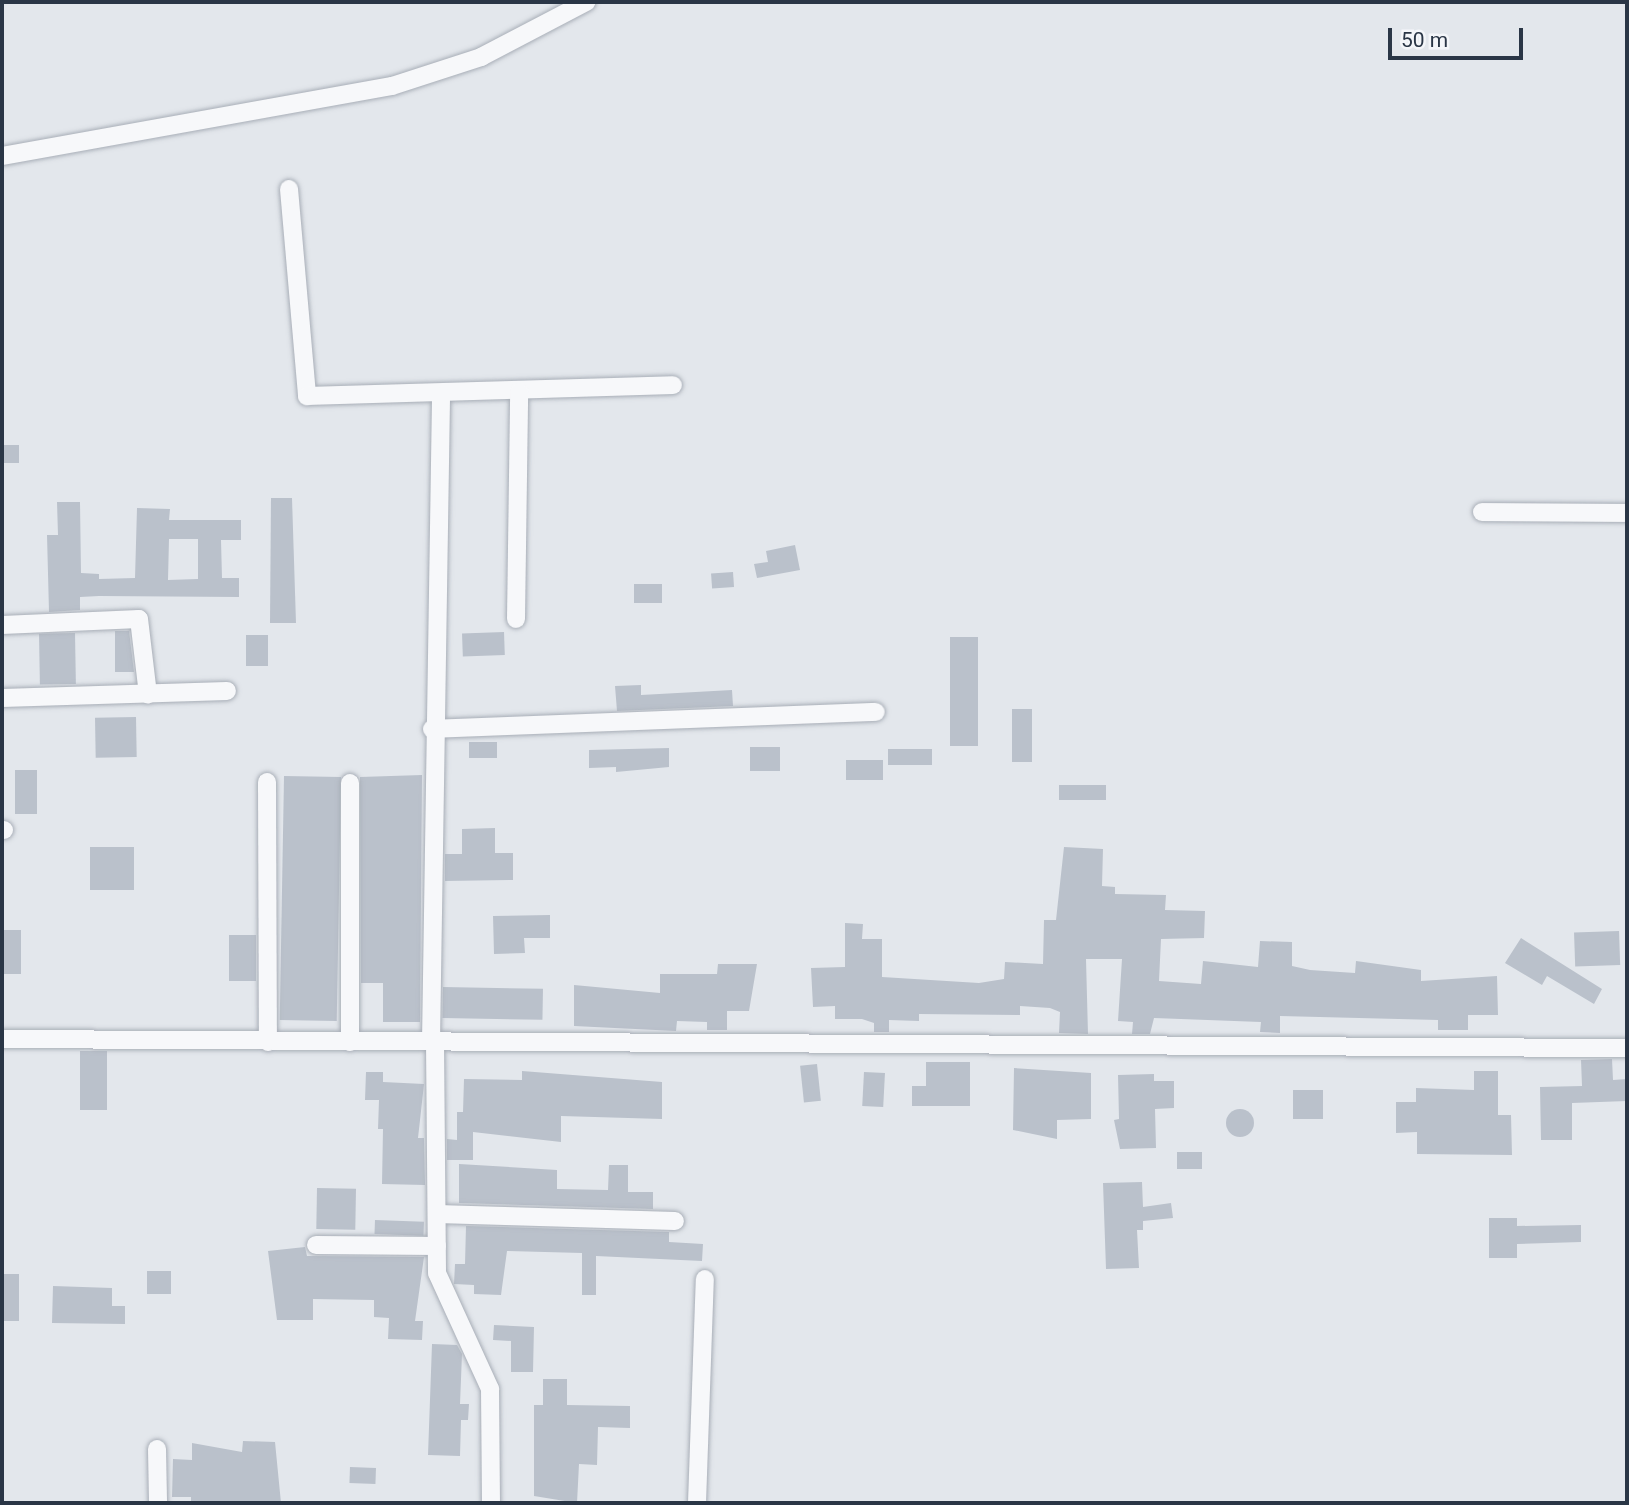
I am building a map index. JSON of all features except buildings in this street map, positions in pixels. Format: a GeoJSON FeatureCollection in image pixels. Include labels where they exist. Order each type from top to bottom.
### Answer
{"type":"FeatureCollection","features":[{"type":"Feature","properties":{"kind":"street"},"geometry":{"type":"LineString","coordinates":[[2,156],[393,86],[481,57],[586,2]]}},
{"type":"Feature","properties":{"kind":"street"},"geometry":{"type":"LineString","coordinates":[[289,189],[307,396],[441,396],[673,385]]}},
{"type":"Feature","properties":{"kind":"street"},"geometry":{"type":"LineString","coordinates":[[516,619],[519,392]]}},
{"type":"Feature","properties":{"kind":"street"},"geometry":{"type":"LineString","coordinates":[[441,396],[432,729],[437,1246],[442,1294],[485,1373],[494,1405],[491,1503]]}},
{"type":"Feature","properties":{"kind":"street"},"geometry":{"type":"LineString","coordinates":[[1482,512],[1627,513]]}},
{"type":"Feature","properties":{"kind":"street"},"geometry":{"type":"LineString","coordinates":[[2,625],[139,619],[148,694]]}},
{"type":"Feature","properties":{"kind":"street"},"geometry":{"type":"LineString","coordinates":[[2,698],[227,691]]}},
{"type":"Feature","properties":{"kind":"street"},"geometry":{"type":"LineString","coordinates":[[432,729],[876,712]]}},
{"type":"Feature","properties":{"kind":"street"},"geometry":{"type":"LineString","coordinates":[[267,782],[268,1042]]}},
{"type":"Feature","properties":{"kind":"street"},"geometry":{"type":"LineString","coordinates":[[350,783],[350,1042]]}},
{"type":"Feature","properties":{"kind":"street"},"geometry":{"type":"LineString","coordinates":[[2,1039],[1627,1048]]}},
{"type":"Feature","properties":{"kind":"street"},"geometry":{"type":"LineString","coordinates":[[437,1214],[675,1221]]}},
{"type":"Feature","properties":{"kind":"street"},"geometry":{"type":"LineString","coordinates":[[316,1245],[437,1246]]}},
{"type":"Feature","properties":{"kind":"street"},"geometry":{"type":"LineString","coordinates":[[697,1503],[705,1279]]}},
{"type":"Feature","properties":{"kind":"street"},"geometry":{"type":"LineString","coordinates":[[157,1449],[158,1503]]}}]}
